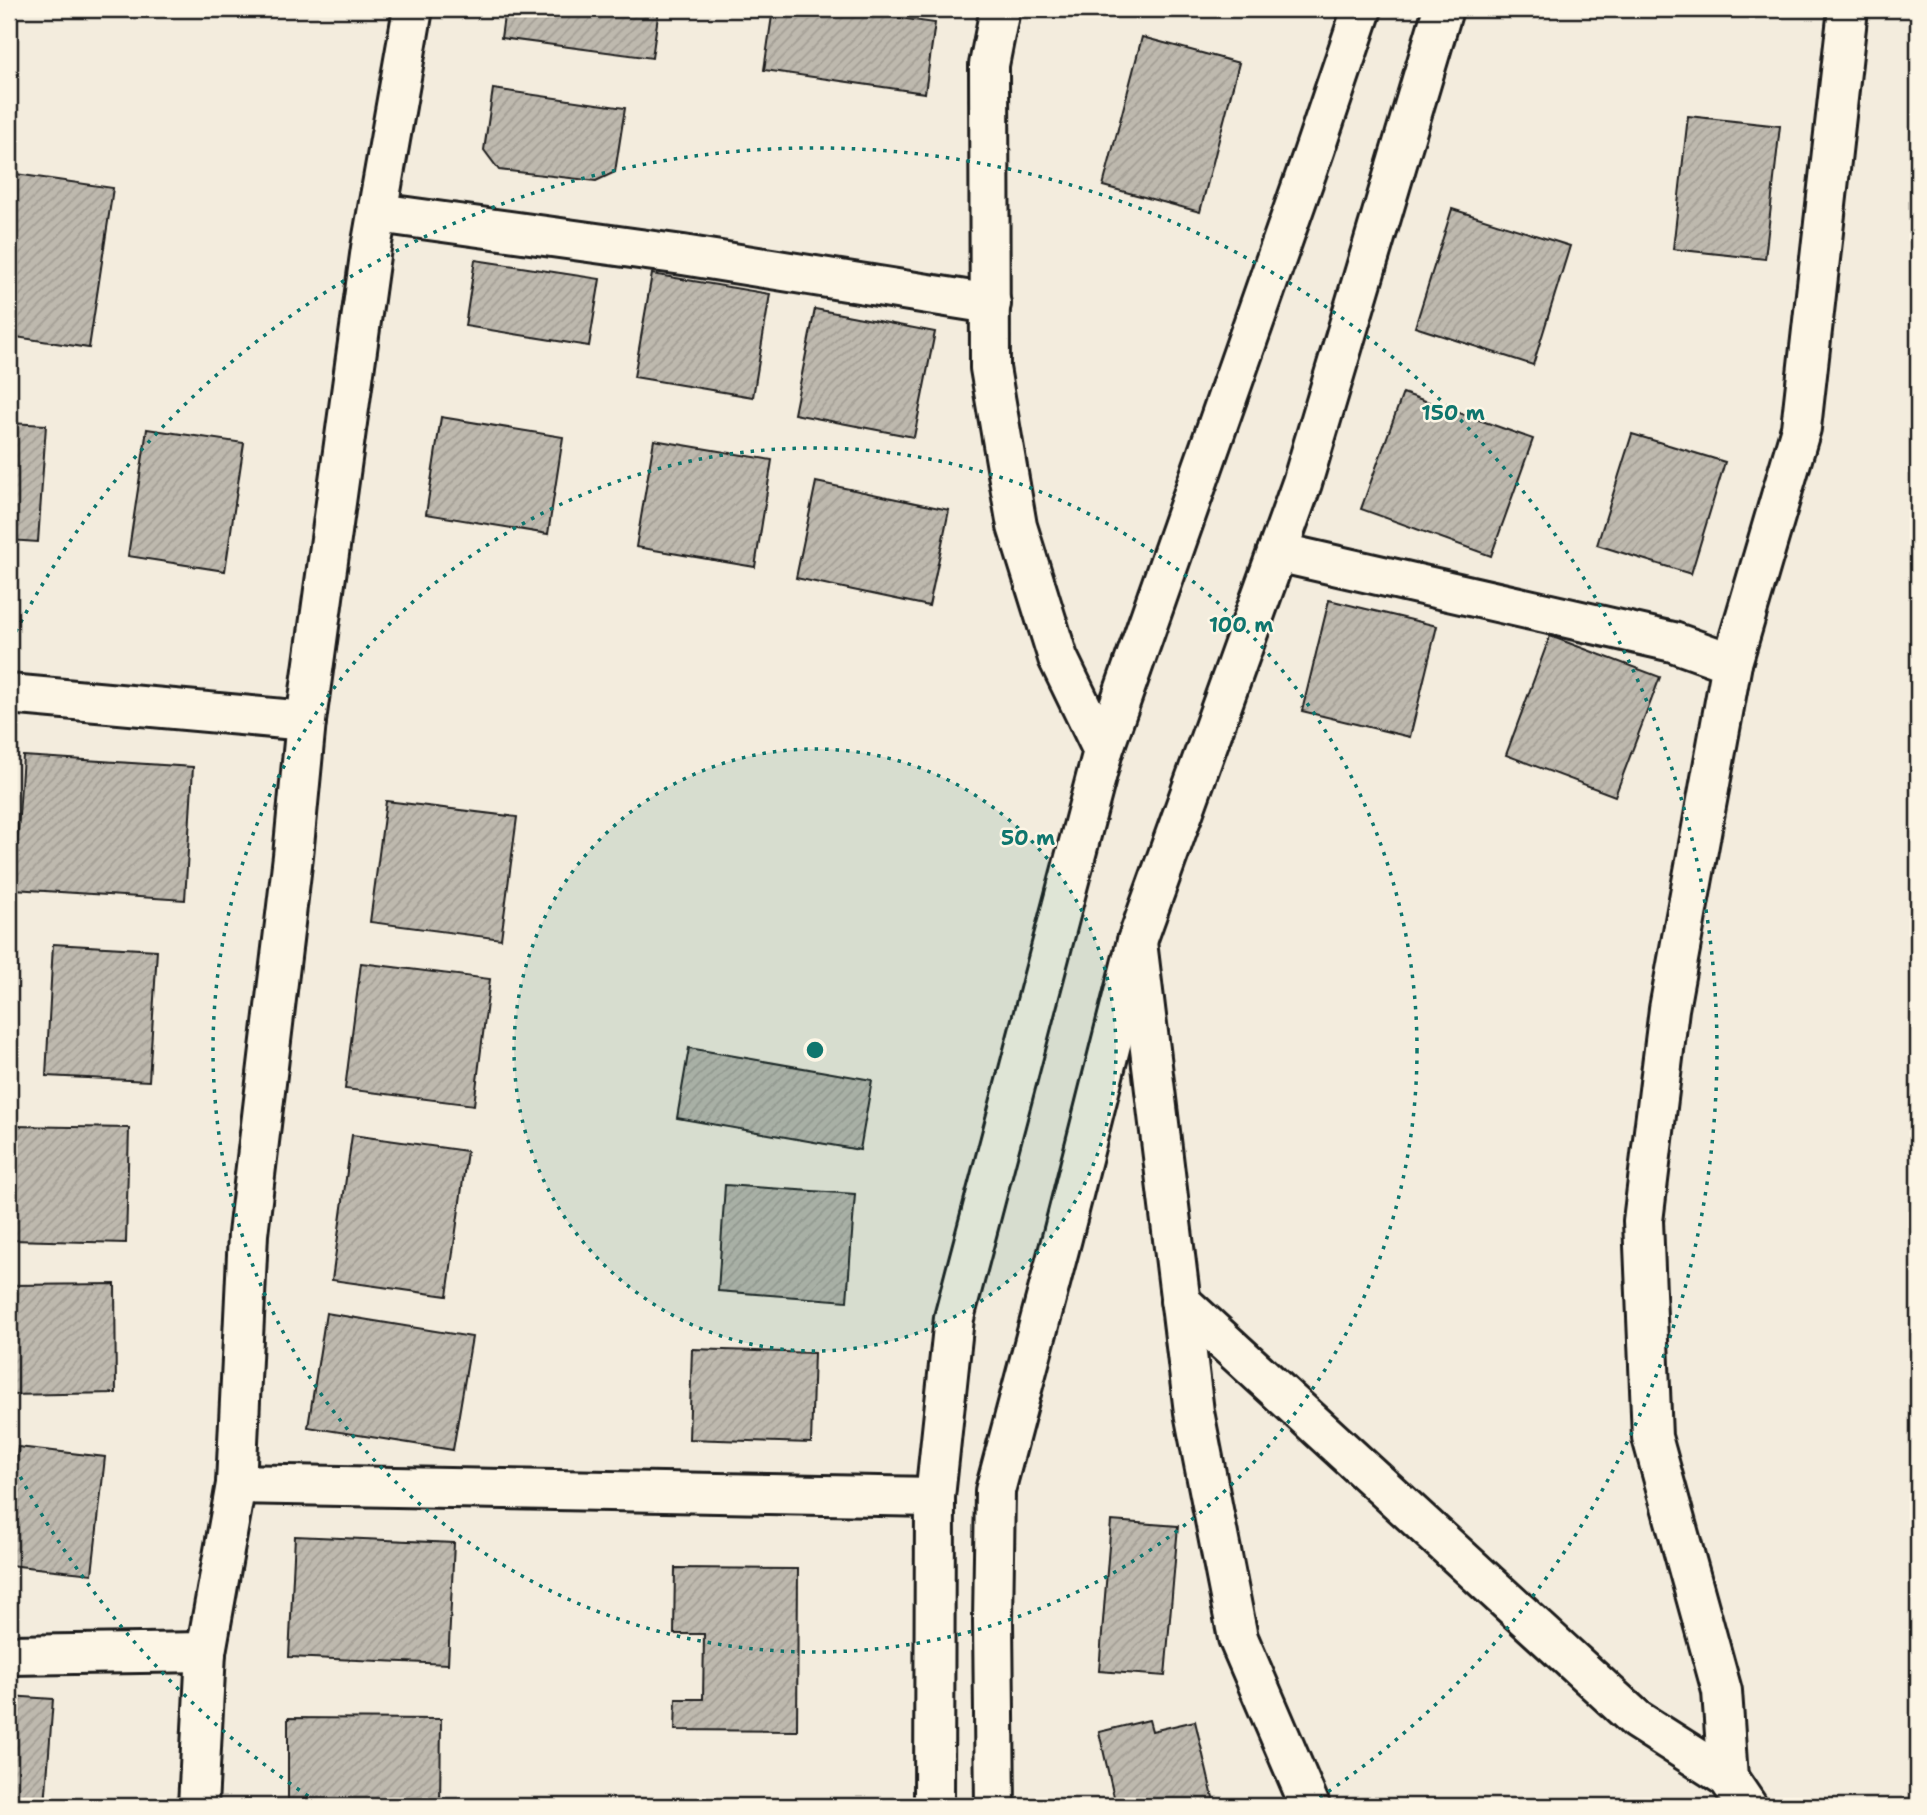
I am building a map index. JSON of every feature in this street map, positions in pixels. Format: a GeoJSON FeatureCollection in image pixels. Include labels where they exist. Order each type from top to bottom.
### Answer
{"type":"FeatureCollection","features":[{"type":"Feature","properties":{"kind":"street"},"geometry":{"type":"LineString","coordinates":[[198,1806],[206,1652],[236,1484],[248,1234],[293,856],[306,721],[371,248],[413,9]]}},
{"type":"Feature","properties":{"kind":"street"},"geometry":{"type":"LineString","coordinates":[[1000,9],[989,65],[990,368],[1017,526],[1058,658],[1103,751]]}},
{"type":"Feature","properties":{"kind":"street"},"geometry":{"type":"LineString","coordinates":[[934,1806],[934,1497],[954,1318],[1103,751],[1362,9]]}},
{"type":"Feature","properties":{"kind":"street"},"geometry":{"type":"LineString","coordinates":[[995,1806],[995,1491],[1137,941],[1302,483],[1443,9]]}},
{"type":"Feature","properties":{"kind":"street"},"geometry":{"type":"LineString","coordinates":[[1737,1792],[1722,1690],[1652,1437],[1643,1221],[1669,1009],[1732,663],[1801,428],[1848,9]]}},
{"type":"Feature","properties":{"kind":"street"},"geometry":{"type":"LineString","coordinates":[[378,213],[683,255],[991,304]]}},
{"type":"Feature","properties":{"kind":"street"},"geometry":{"type":"LineString","coordinates":[[1277,552],[1673,642],[1732,663]]}},
{"type":"Feature","properties":{"kind":"street"},"geometry":{"type":"LineString","coordinates":[[9,694],[306,721]]}},
{"type":"Feature","properties":{"kind":"street"},"geometry":{"type":"LineString","coordinates":[[1137,941],[1194,1412],[1238,1638],[1310,1806]]}},
{"type":"Feature","properties":{"kind":"street"},"geometry":{"type":"LineString","coordinates":[[1180,1301],[1637,1720],[1737,1792]]}},
{"type":"Feature","properties":{"kind":"street"},"geometry":{"type":"LineString","coordinates":[[236,1484],[934,1497]]}},
{"type":"Feature","properties":{"kind":"street"},"geometry":{"type":"LineString","coordinates":[[9,1655],[206,1652]]}},
{"type":"Feature","properties":{"kind":"building"},"geometry":{"type":"Polygon","coordinates":[[[505,9],[659,9],[652,58],[501,38],[505,9]]]}},
{"type":"Feature","properties":{"kind":"building"},"geometry":{"type":"Polygon","coordinates":[[[773,9],[835,9],[935,23],[925,93],[764,70],[773,9]]]}},
{"type":"Feature","properties":{"kind":"building"},"geometry":{"type":"Polygon","coordinates":[[[1142,37],[1239,63],[1200,212],[1103,186],[1142,37]]]}},
{"type":"Feature","properties":{"kind":"building"},"geometry":{"type":"Polygon","coordinates":[[[493,89],[625,108],[615,172],[596,181],[499,170],[484,150],[493,89]]]}},
{"type":"Feature","properties":{"kind":"building"},"geometry":{"type":"Polygon","coordinates":[[[1688,116],[1780,126],[1765,259],[1673,249],[1688,116]]]}},
{"type":"Feature","properties":{"kind":"building"},"geometry":{"type":"Polygon","coordinates":[[[9,173],[113,188],[89,348],[9,336],[9,173]]]}},
{"type":"Feature","properties":{"kind":"building"},"geometry":{"type":"Polygon","coordinates":[[[1452,209],[1570,246],[1533,365],[1415,327],[1452,209]]]}},
{"type":"Feature","properties":{"kind":"building"},"geometry":{"type":"Polygon","coordinates":[[[475,260],[600,279],[589,346],[465,326],[475,260]]]}},
{"type":"Feature","properties":{"kind":"building"},"geometry":{"type":"Polygon","coordinates":[[[652,274],[770,294],[753,397],[634,377],[652,274]]]}},
{"type":"Feature","properties":{"kind":"building"},"geometry":{"type":"Polygon","coordinates":[[[815,309],[935,332],[914,437],[794,414],[815,309]]]}},
{"type":"Feature","properties":{"kind":"building"},"geometry":{"type":"Polygon","coordinates":[[[1403,393],[1533,439],[1491,556],[1361,509],[1403,393]]]}},
{"type":"Feature","properties":{"kind":"building"},"geometry":{"type":"Polygon","coordinates":[[[441,417],[563,437],[548,534],[426,514],[441,417]]]}},
{"type":"Feature","properties":{"kind":"building"},"geometry":{"type":"Polygon","coordinates":[[[9,423],[46,425],[38,542],[9,540],[9,423]]]}},
{"type":"Feature","properties":{"kind":"building"},"geometry":{"type":"Polygon","coordinates":[[[147,429],[244,443],[225,571],[128,556],[147,429]]]}},
{"type":"Feature","properties":{"kind":"building"},"geometry":{"type":"Polygon","coordinates":[[[1632,434],[1725,462],[1691,574],[1597,545],[1632,434]]]}},
{"type":"Feature","properties":{"kind":"building"},"geometry":{"type":"Polygon","coordinates":[[[654,440],[772,460],[755,567],[636,547],[654,440]]]}},
{"type":"Feature","properties":{"kind":"building"},"geometry":{"type":"Polygon","coordinates":[[[816,482],[949,510],[929,606],[796,578],[816,482]]]}},
{"type":"Feature","properties":{"kind":"building"},"geometry":{"type":"Polygon","coordinates":[[[1329,600],[1437,626],[1410,737],[1302,711],[1329,600]]]}},
{"type":"Feature","properties":{"kind":"building"},"geometry":{"type":"Polygon","coordinates":[[[1550,636],[1660,677],[1615,796],[1506,755],[1550,636]]]}},
{"type":"Feature","properties":{"kind":"building"},"geometry":{"type":"Polygon","coordinates":[[[23,756],[193,767],[185,900],[14,889],[23,756]]]}},
{"type":"Feature","properties":{"kind":"building"},"geometry":{"type":"Polygon","coordinates":[[[386,801],[517,817],[501,939],[370,922],[386,801]]]}},
{"type":"Feature","properties":{"kind":"building"},"geometry":{"type":"Polygon","coordinates":[[[53,944],[157,950],[149,1081],[46,1076],[53,944]]]}},
{"type":"Feature","properties":{"kind":"building"},"geometry":{"type":"Polygon","coordinates":[[[361,963],[490,979],[474,1105],[345,1089],[361,963]]]}},
{"type":"Feature","properties":{"kind":"building"},"geometry":{"type":"Polygon","coordinates":[[[689,1048],[872,1080],[860,1150],[677,1118],[689,1048]]]}},
{"type":"Feature","properties":{"kind":"building"},"geometry":{"type":"Polygon","coordinates":[[[14,1126],[129,1128],[126,1243],[11,1240],[14,1126]]]}},
{"type":"Feature","properties":{"kind":"building"},"geometry":{"type":"Polygon","coordinates":[[[352,1135],[467,1151],[447,1296],[332,1280],[352,1135]]]}},
{"type":"Feature","properties":{"kind":"building"},"geometry":{"type":"Polygon","coordinates":[[[725,1185],[855,1194],[847,1301],[718,1291],[725,1185]]]}},
{"type":"Feature","properties":{"kind":"building"},"geometry":{"type":"Polygon","coordinates":[[[115,1284],[116,1393],[9,1395],[9,1285],[115,1284]]]}},
{"type":"Feature","properties":{"kind":"building"},"geometry":{"type":"Polygon","coordinates":[[[326,1313],[472,1337],[453,1450],[308,1427],[326,1313]]]}},
{"type":"Feature","properties":{"kind":"building"},"geometry":{"type":"Polygon","coordinates":[[[692,1349],[814,1353],[811,1443],[689,1439],[692,1349]]]}},
{"type":"Feature","properties":{"kind":"building"},"geometry":{"type":"Polygon","coordinates":[[[18,1447],[105,1457],[92,1574],[9,1565],[18,1447]]]}},
{"type":"Feature","properties":{"kind":"building"},"geometry":{"type":"Polygon","coordinates":[[[1111,1521],[1178,1526],[1165,1676],[1099,1671],[1111,1521]]]}},
{"type":"Feature","properties":{"kind":"building"},"geometry":{"type":"Polygon","coordinates":[[[295,1536],[454,1543],[448,1664],[289,1657],[295,1536]]]}},
{"type":"Feature","properties":{"kind":"building"},"geometry":{"type":"Polygon","coordinates":[[[675,1568],[798,1569],[797,1731],[675,1730],[676,1699],[703,1699],[704,1634],[674,1634],[675,1568]]]}},
{"type":"Feature","properties":{"kind":"building"},"geometry":{"type":"Polygon","coordinates":[[[9,1696],[53,1699],[45,1806],[9,1806],[9,1696]]]}},
{"type":"Feature","properties":{"kind":"building"},"geometry":{"type":"Polygon","coordinates":[[[288,1718],[441,1719],[440,1806],[288,1806],[288,1718]]]}},
{"type":"Feature","properties":{"kind":"building"},"geometry":{"type":"Polygon","coordinates":[[[1149,1720],[1152,1731],[1195,1721],[1215,1806],[1116,1806],[1099,1732],[1149,1720]]]}}]}
